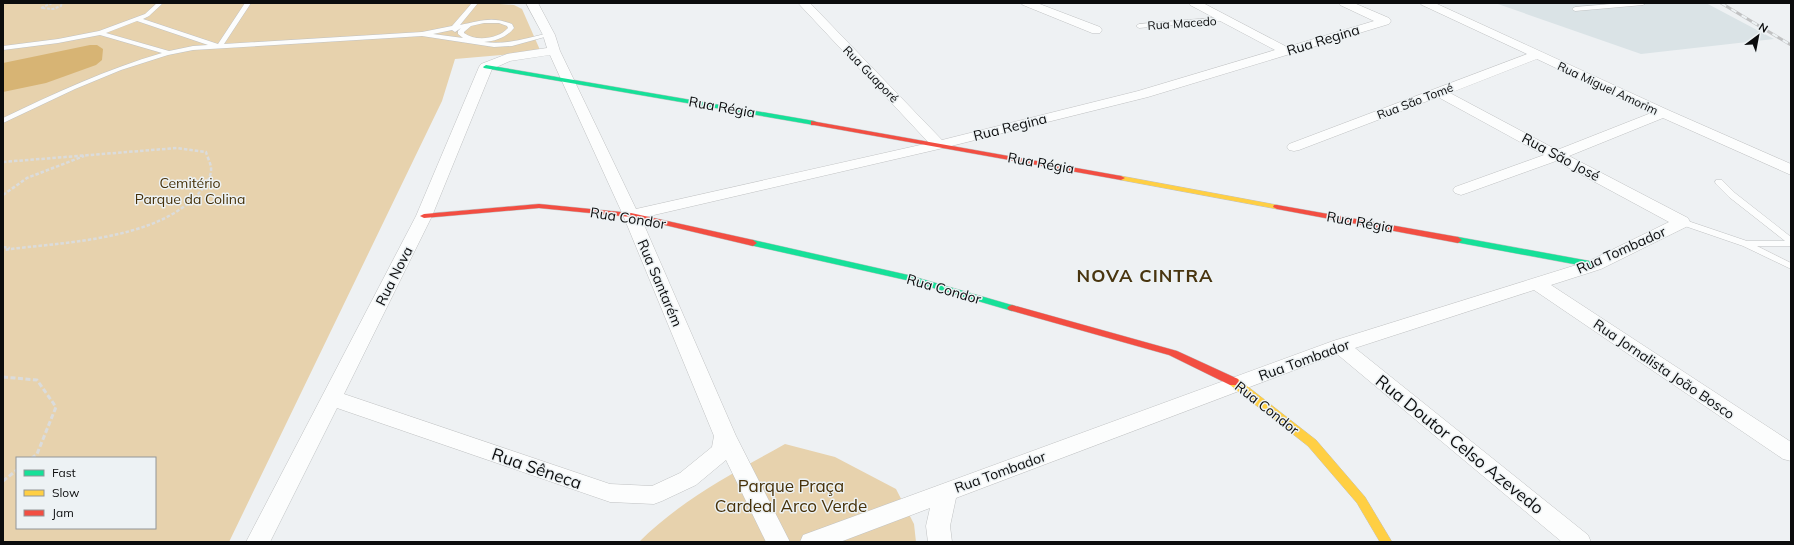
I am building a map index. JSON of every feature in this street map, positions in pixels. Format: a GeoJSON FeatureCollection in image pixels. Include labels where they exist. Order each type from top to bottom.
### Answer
{"type":"FeatureCollection","features":[{"type":"Feature","properties":{"kind":"street","name":"Rua Santarém"},"geometry":{"type":"LineString","coordinates":[[532,3],[632,216],[725,436],[778,542]]}},
{"type":"Feature","properties":{"kind":"street","name":"Rua Guaporé"},"geometry":{"type":"LineString","coordinates":[[804,3],[939,145]]}},
{"type":"Feature","properties":{"kind":"street"},"geometry":{"type":"LineString","coordinates":[[1027,3],[1096,30]]}},
{"type":"Feature","properties":{"kind":"street"},"geometry":{"type":"LineString","coordinates":[[1194,3],[1286,51]]}},
{"type":"Feature","properties":{"kind":"street","name":"Rua Regina"},"geometry":{"type":"LineString","coordinates":[[632,216],[939,145],[1143,94],[1385,21],[1344,3]]}},
{"type":"Feature","properties":{"kind":"street","name":"Rua Miguel Amorim"},"geometry":{"type":"LineString","coordinates":[[1426,3],[1663,113],[1791,170]]}},
{"type":"Feature","properties":{"kind":"street"},"geometry":{"type":"LineString","coordinates":[[486,67],[507,58],[552,43]]}},
{"type":"Feature","properties":{"kind":"street","name":"Rua São Tomé"},"geometry":{"type":"LineString","coordinates":[[1294,147],[1537,55]]}},
{"type":"Feature","properties":{"kind":"street","name":"Rua Régia"},"geometry":{"type":"LineString","coordinates":[[486,67],[939,145],[1595,265]]}},
{"type":"Feature","properties":{"kind":"street","name":"Rua Nova"},"geometry":{"type":"LineString","coordinates":[[258,542],[424,216],[486,67]]}},
{"type":"Feature","properties":{"kind":"street","name":"Rua São José"},"geometry":{"type":"LineString","coordinates":[[1438,92],[1682,222]]}},
{"type":"Feature","properties":{"kind":"street"},"geometry":{"type":"LineString","coordinates":[[1461,190],[1557,155],[1663,113]]}},
{"type":"Feature","properties":{"kind":"street","name":"Rua Condor"},"geometry":{"type":"LineString","coordinates":[[424,216],[539,206],[632,216],[916,280],[1173,353],[1239,384],[1312,443],[1361,500],[1386,542]]}},
{"type":"Feature","properties":{"kind":"street","name":"Rua Tombador"},"geometry":{"type":"LineString","coordinates":[[812,542],[1340,346],[1595,265],[1682,222]]}},
{"type":"Feature","properties":{"kind":"street","name":"Rua Jornalista João Bosco"},"geometry":{"type":"LineString","coordinates":[[1537,284],[1791,453]]}},
{"type":"Feature","properties":{"kind":"street","name":"Rua Doutor Celso Azevedo"},"geometry":{"type":"LineString","coordinates":[[1340,346],[1579,542]]}},
{"type":"Feature","properties":{"kind":"street","name":"Rua Sêneca"},"geometry":{"type":"LineString","coordinates":[[332,398],[610,494],[654,495],[688,479],[722,451],[725,436]]}},
{"type":"Feature","properties":{"kind":"street"},"geometry":{"type":"LineString","coordinates":[[940,542],[938,526],[946,492]]}},
{"type":"Feature","properties":{"kind":"lane"},"geometry":{"type":"LineString","coordinates":[[3,48],[58,41],[100,33],[147,15],[160,3]]}},
{"type":"Feature","properties":{"kind":"lane"},"geometry":{"type":"LineString","coordinates":[[219,47],[248,3]]}},
{"type":"Feature","properties":{"kind":"lane"},"geometry":{"type":"LineString","coordinates":[[453,40],[455,27],[476,3]]}},
{"type":"Feature","properties":{"kind":"lane"},"geometry":{"type":"LineString","coordinates":[[1575,9],[1643,3]]}},
{"type":"Feature","properties":{"kind":"lane"},"geometry":{"type":"LineString","coordinates":[[138,19],[219,47]]}},
{"type":"Feature","properties":{"kind":"lane","name":"Rua Macedo"},"geometry":{"type":"LineString","coordinates":[[1138,26],[1226,20]]}},
{"type":"Feature","properties":{"kind":"lane"},"geometry":{"type":"LineString","coordinates":[[3,121],[91,79],[140,61],[193,48],[422,34],[484,21],[500,21],[510,25],[512,28],[510,31],[499,37],[482,40],[453,40]]}},
{"type":"Feature","properties":{"kind":"lane"},"geometry":{"type":"LineString","coordinates":[[467,39],[461,34],[461,31],[469,25]]}},
{"type":"Feature","properties":{"kind":"lane"},"geometry":{"type":"LineString","coordinates":[[100,33],[168,53]]}},
{"type":"Feature","properties":{"kind":"lane"},"geometry":{"type":"LineString","coordinates":[[422,34],[453,40],[494,45],[552,43]]}},
{"type":"Feature","properties":{"kind":"lane"},"geometry":{"type":"LineString","coordinates":[[1720,182],[1732,195],[1791,242]]}},
{"type":"Feature","properties":{"kind":"lane"},"geometry":{"type":"LineString","coordinates":[[1682,222],[1746,244],[1791,266]]}},
{"type":"Feature","properties":{"kind":"lane"},"geometry":{"type":"LineString","coordinates":[[1746,244],[1791,242]]}},
{"type":"Feature","properties":{"kind":"path"},"geometry":{"type":"LineString","coordinates":[[52,3],[44,5],[41,9],[56,8],[62,5],[62,3]]}},
{"type":"Feature","properties":{"kind":"path"},"geometry":{"type":"LineString","coordinates":[[3,162],[177,148],[206,152],[211,167],[206,184],[190,203],[164,219],[118,235],[3,250]]}},
{"type":"Feature","properties":{"kind":"path"},"geometry":{"type":"LineString","coordinates":[[3,196],[27,178],[88,154]]}},
{"type":"Feature","properties":{"kind":"path"},"geometry":{"type":"LineString","coordinates":[[3,247],[12,249]]}},
{"type":"Feature","properties":{"kind":"path"},"geometry":{"type":"LineString","coordinates":[[3,376],[37,380],[56,408],[37,454],[33,457]]}},
{"type":"Feature","properties":{"kind":"path"},"geometry":{"type":"LineString","coordinates":[[3,481],[16,471]]}},
{"type":"Feature","properties":{"kind":"shaded area"},"geometry":{"type":"Polygon","coordinates":[[[1495,3],[1706,3],[1774,39],[1641,54],[1495,3]]]}},
{"type":"Feature","properties":{"kind":"shaded area"},"geometry":{"type":"Polygon","coordinates":[[[90,45],[97,45],[103,49],[102,60],[96,65],[46,83],[3,92],[3,63],[90,45]]]}},
{"type":"Feature","properties":{"kind":"green space","name":"Cemitério Parque da Colina"},"geometry":{"type":"Polygon","coordinates":[[[3,3],[487,3],[514,5],[522,9],[540,50],[534,52],[455,59],[442,101],[229,542],[3,542],[3,3]]]}},
{"type":"Feature","properties":{"kind":"green space","name":"Parque Praça Cardeal Arco Verde"},"geometry":{"type":"Polygon","coordinates":[[[785,444],[835,457],[896,489],[914,524],[916,542],[639,542],[672,513],[690,500],[785,444]]]}},
{"type":"Feature","properties":{"kind":"railway"},"geometry":{"type":"LineString","coordinates":[[1721,3],[1791,45]]}},
{"type":"Feature","properties":{"kind":"traffic: fast"},"geometry":{"type":"LineString","coordinates":[[486,67],[814,123]]}},
{"type":"Feature","properties":{"kind":"traffic: fast"},"geometry":{"type":"LineString","coordinates":[[1458,240],[1595,265]]}},
{"type":"Feature","properties":{"kind":"traffic: fast"},"geometry":{"type":"LineString","coordinates":[[753,243],[908,278],[1012,308]]}},
{"type":"Feature","properties":{"kind":"traffic: slow"},"geometry":{"type":"LineString","coordinates":[[1121,178],[1277,207]]}},
{"type":"Feature","properties":{"kind":"traffic: slow"},"geometry":{"type":"LineString","coordinates":[[1234,382],[1312,443],[1361,500],[1386,542]]}},
{"type":"Feature","properties":{"kind":"traffic: jam"},"geometry":{"type":"LineString","coordinates":[[814,123],[1121,178]]}},
{"type":"Feature","properties":{"kind":"traffic: jam"},"geometry":{"type":"LineString","coordinates":[[424,216],[539,206],[631,215],[753,243]]}},
{"type":"Feature","properties":{"kind":"traffic: jam"},"geometry":{"type":"LineString","coordinates":[[1277,207],[1458,240]]}},
{"type":"Feature","properties":{"kind":"traffic: jam"},"geometry":{"type":"LineString","coordinates":[[1012,308],[1173,353],[1234,382]]}},
{"type":"Feature","properties":{"kind":"district","name":"NOVA CINTRA"},"geometry":{"type":"Point","coordinates":[1145,275]}}]}
